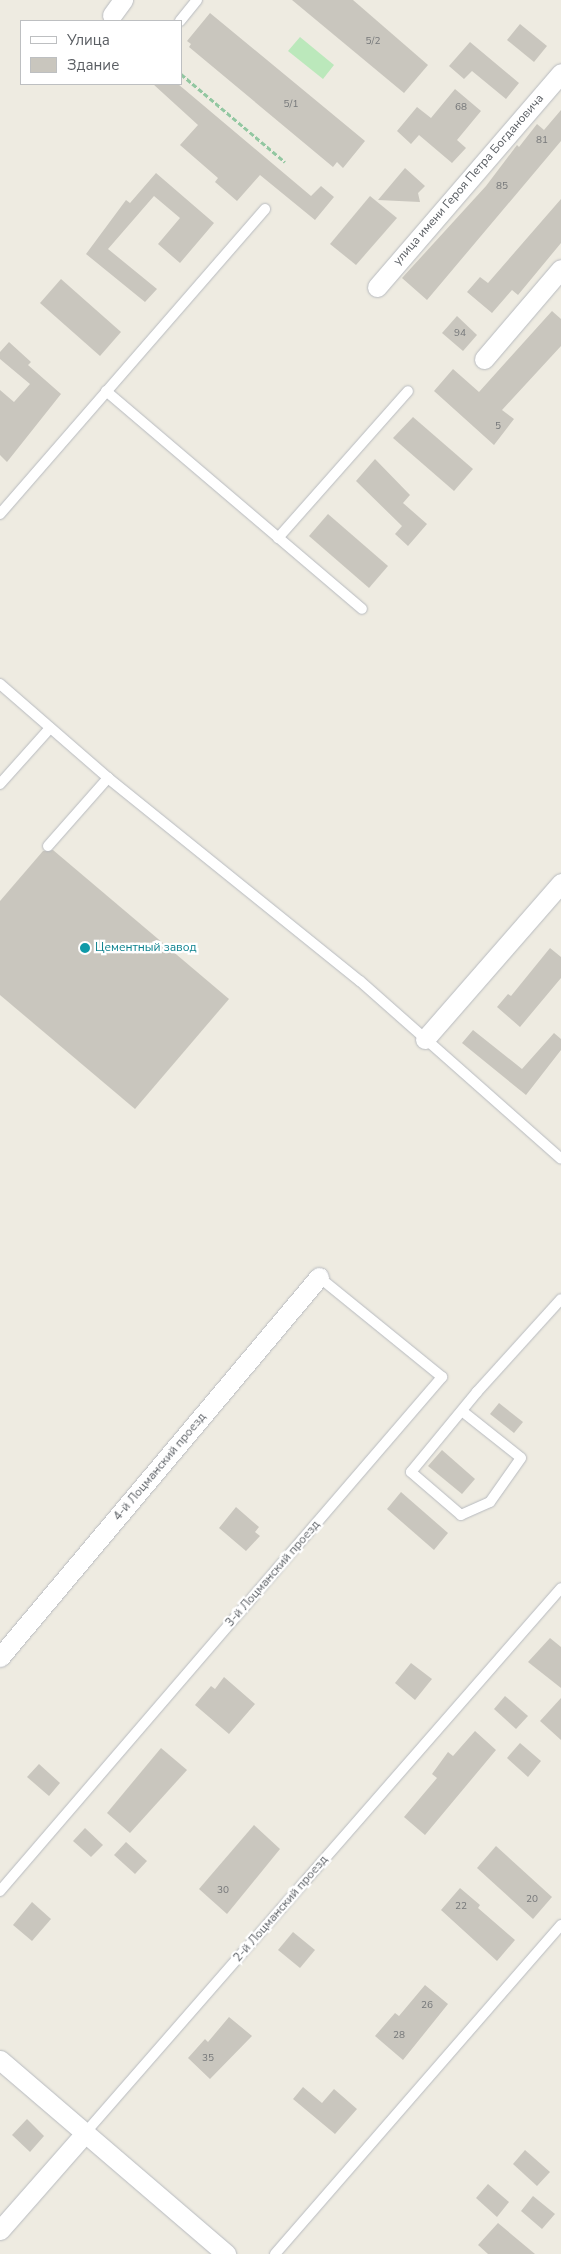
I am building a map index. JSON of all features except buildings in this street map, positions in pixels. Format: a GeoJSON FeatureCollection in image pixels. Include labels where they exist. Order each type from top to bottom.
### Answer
{"type":"FeatureCollection","features":[{"type":"Feature","properties":{"kind":"street"},"geometry":{"type":"LineString","coordinates":[[112,15],[124,0]]}},
{"type":"Feature","properties":{"kind":"street","name":"улица имени Героя Петра Богдановича"},"geometry":{"type":"LineString","coordinates":[[376,287],[561,73]]}},
{"type":"Feature","properties":{"kind":"street"},"geometry":{"type":"LineString","coordinates":[[484,359],[561,269]]}},
{"type":"Feature","properties":{"kind":"street"},"geometry":{"type":"LineString","coordinates":[[425,1039],[561,883]]}},
{"type":"Feature","properties":{"kind":"street","name":"4-й Лоцманский проезд"},"geometry":{"type":"LineString","coordinates":[[0,1657],[319,1277]]}},
{"type":"Feature","properties":{"kind":"street"},"geometry":{"type":"LineString","coordinates":[[0,2060],[226,2254]]}},
{"type":"Feature","properties":{"kind":"street","name":"2-й Лоцманский проезд"},"geometry":{"type":"LineString","coordinates":[[0,2230],[86,2132]]}},
{"type":"Feature","properties":{"kind":"lane"},"geometry":{"type":"LineString","coordinates":[[181,20],[197,0]]}},
{"type":"Feature","properties":{"kind":"lane"},"geometry":{"type":"LineString","coordinates":[[0,514],[265,209]]}},
{"type":"Feature","properties":{"kind":"lane"},"geometry":{"type":"LineString","coordinates":[[106,391],[362,609]]}},
{"type":"Feature","properties":{"kind":"lane"},"geometry":{"type":"LineString","coordinates":[[278,538],[408,391]]}},
{"type":"Feature","properties":{"kind":"lane"},"geometry":{"type":"LineString","coordinates":[[0,684],[108,778],[360,982],[561,1159]]}},
{"type":"Feature","properties":{"kind":"lane"},"geometry":{"type":"LineString","coordinates":[[0,784],[50,728]]}},
{"type":"Feature","properties":{"kind":"lane"},"geometry":{"type":"LineString","coordinates":[[48,846],[108,778]]}},
{"type":"Feature","properties":{"kind":"lane","name":"3-й Лоцманский проезд"},"geometry":{"type":"LineString","coordinates":[[0,1891],[442,1377],[319,1277]]}},
{"type":"Feature","properties":{"kind":"lane"},"geometry":{"type":"LineString","coordinates":[[462,1411],[521,1458],[490,1502],[461,1515],[411,1472],[462,1411],[561,1299]]}},
{"type":"Feature","properties":{"kind":"lane","name":"2-й Лоцманский проезд"},"geometry":{"type":"LineString","coordinates":[[86,2132],[561,1588]]}},
{"type":"Feature","properties":{"kind":"lane"},"geometry":{"type":"LineString","coordinates":[[275,2254],[561,1925]]}},
{"type":"Feature","properties":{"kind":"path"},"geometry":{"type":"LineString","coordinates":[[182,75],[285,162]]}},
{"type":"Feature","properties":{"kind":"green space"},"geometry":{"type":"Polygon","coordinates":[[[300,37],[334,65],[323,79],[288,51],[300,37]]]}},
{"type":"Feature","properties":{"kind":"place","name":"Цементный завод"},"geometry":{"type":"Point","coordinates":[85,948]}}]}
